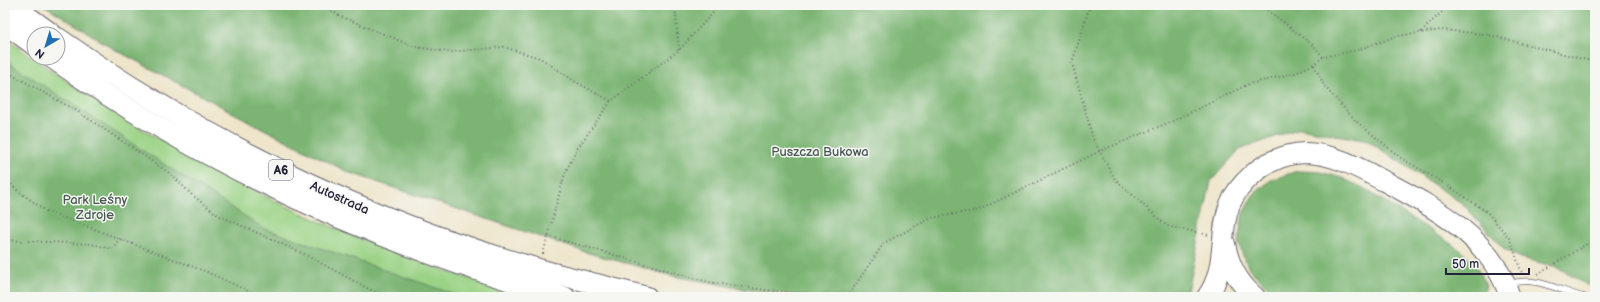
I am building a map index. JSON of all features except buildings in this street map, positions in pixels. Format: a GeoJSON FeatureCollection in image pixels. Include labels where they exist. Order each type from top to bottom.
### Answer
{"type":"FeatureCollection","features":[{"type":"Feature","properties":{"kind":"highway"},"geometry":{"type":"LineString","coordinates":[[12,5],[41,26]]}},
{"type":"Feature","properties":{"kind":"highway"},"geometry":{"type":"LineString","coordinates":[[5,24],[26,40]]}},
{"type":"Feature","properties":{"kind":"highway","name":"Autostrada"},"geometry":{"type":"LineString","coordinates":[[66,43],[175,113],[291,175],[399,222],[467,247],[553,273],[647,297]]}},
{"type":"Feature","properties":{"kind":"highway","name":"Autostrada"},"geometry":{"type":"LineString","coordinates":[[64,66],[154,124],[219,160],[293,198],[420,251],[556,295]]}},
{"type":"Feature","properties":{"kind":"highway"},"geometry":{"type":"LineString","coordinates":[[1208,297],[1220,267],[1226,217],[1230,203],[1237,191],[1253,174],[1265,165],[1284,157],[1304,154],[1320,155],[1337,159],[1355,166],[1444,214],[1462,228],[1484,252],[1499,272],[1507,291]]}},
{"type":"Feature","properties":{"kind":"highway"},"geometry":{"type":"LineString","coordinates":[[1224,238],[1232,268],[1245,287],[1255,297]]}},
{"type":"Feature","properties":{"kind":"lane"},"geometry":{"type":"LineString","coordinates":[[1507,291],[1517,281],[1529,281],[1584,297]]}},
{"type":"Feature","properties":{"kind":"path"},"geometry":{"type":"LineString","coordinates":[[321,5],[342,17],[415,47],[449,52],[504,47],[540,58],[576,82],[611,101]]}},
{"type":"Feature","properties":{"kind":"path"},"geometry":{"type":"LineString","coordinates":[[675,5],[679,50]]}},
{"type":"Feature","properties":{"kind":"path"},"geometry":{"type":"LineString","coordinates":[[551,226],[565,173],[578,149],[611,101],[679,50],[720,5]]}},
{"type":"Feature","properties":{"kind":"path"},"geometry":{"type":"LineString","coordinates":[[1090,5],[1072,63],[1093,139],[1115,178],[1167,226],[1224,238]]}},
{"type":"Feature","properties":{"kind":"path"},"geometry":{"type":"LineString","coordinates":[[1260,5],[1314,46],[1323,57]]}},
{"type":"Feature","properties":{"kind":"path"},"geometry":{"type":"LineString","coordinates":[[1421,32],[1449,5]]}},
{"type":"Feature","properties":{"kind":"path"},"geometry":{"type":"LineString","coordinates":[[847,297],[884,243],[932,218],[979,210],[1100,151],[1172,121],[1249,84],[1295,73],[1314,64],[1323,57],[1357,50],[1396,36],[1441,30],[1485,34],[1595,62]]}},
{"type":"Feature","properties":{"kind":"path"},"geometry":{"type":"LineString","coordinates":[[1314,64],[1325,87],[1356,121],[1401,158],[1446,185],[1486,212],[1510,239],[1521,271],[1529,281],[1542,271],[1595,239]]}},
{"type":"Feature","properties":{"kind":"path"},"geometry":{"type":"LineString","coordinates":[[5,71],[77,111],[128,145],[172,175],[191,194],[218,215],[304,254],[369,289],[389,297]]}},
{"type":"Feature","properties":{"kind":"path"},"geometry":{"type":"LineString","coordinates":[[5,179],[18,191],[46,211],[207,272],[261,297]]}},
{"type":"Feature","properties":{"kind":"path"},"geometry":{"type":"LineString","coordinates":[[548,236],[708,282],[818,297]]}},
{"type":"Feature","properties":{"kind":"path"},"geometry":{"type":"LineString","coordinates":[[5,240],[91,244],[112,249],[120,238]]}},
{"type":"Feature","properties":{"kind":"green space","name":"Puszcza Bukowa"},"geometry":{"type":"Polygon","coordinates":[[[44,5],[1595,5],[1595,290],[1557,267],[1521,258],[1505,250],[1463,204],[1368,141],[1300,128],[1239,150],[1211,181],[1187,296],[814,297],[750,290],[673,276],[585,252],[350,173],[114,49],[44,5]]]}},
{"type":"Feature","properties":{"kind":"green space","name":"Park Leśny Zdroje"},"geometry":{"type":"Polygon","coordinates":[[[5,38],[26,53],[26,66],[44,66],[135,125],[226,176],[273,200],[320,222],[386,249],[514,293],[514,295],[521,297],[5,297],[5,38]]]}},
{"type":"Feature","properties":{"kind":"green space","name":"Park Leśny Zdroje"},"geometry":{"type":"Polygon","coordinates":[[[5,60],[263,228],[462,297],[5,297],[5,60]]]}},
{"type":"Feature","properties":{"kind":"green space"},"geometry":{"type":"Polygon","coordinates":[[[1297,171],[1321,172],[1342,178],[1363,188],[1463,252],[1477,268],[1486,286],[1482,297],[1297,297],[1268,288],[1249,269],[1238,243],[1243,213],[1254,194],[1271,180],[1297,171]]]}}]}
